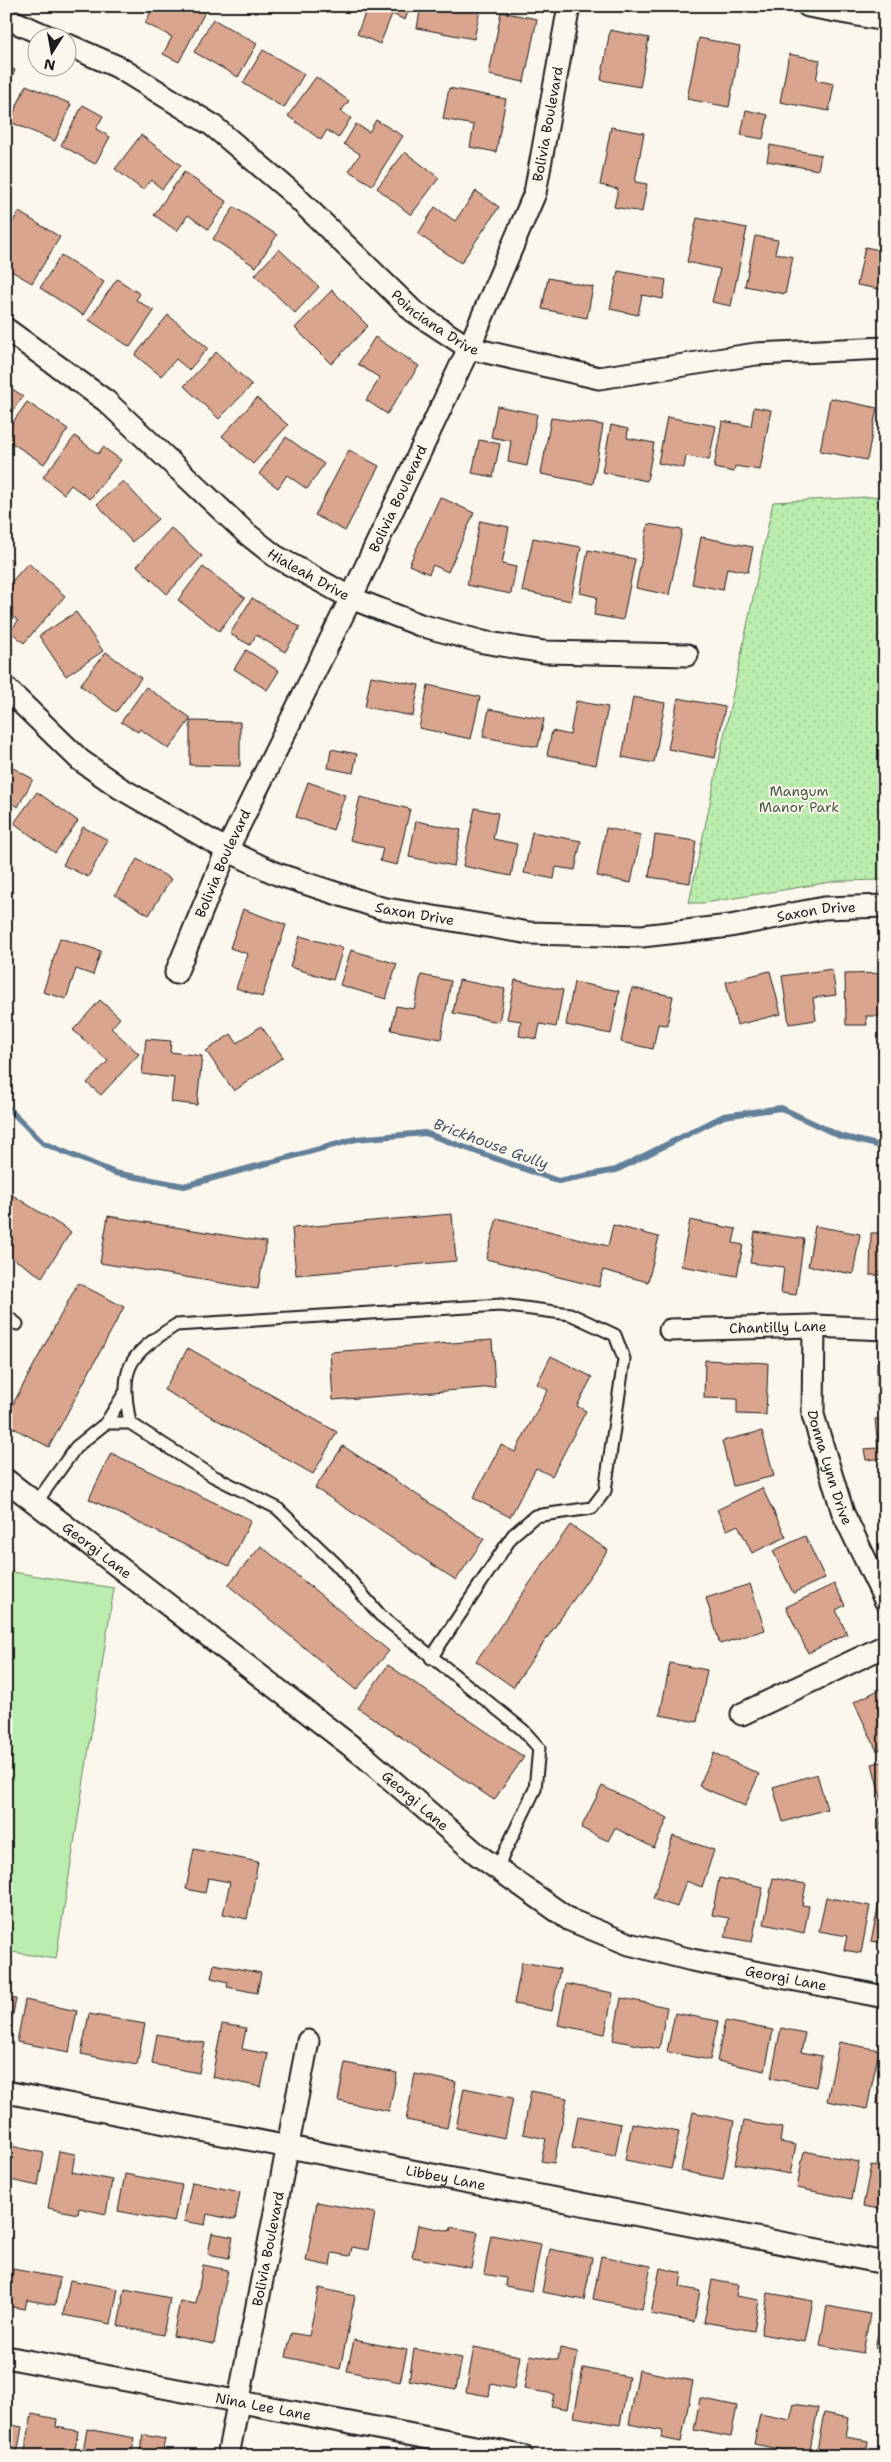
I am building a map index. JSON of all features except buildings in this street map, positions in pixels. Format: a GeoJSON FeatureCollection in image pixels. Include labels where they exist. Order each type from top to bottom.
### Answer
{"type":"FeatureCollection","features":[{"type":"Feature","properties":{"kind":"street","name":"Bolivia Boulevard"},"geometry":{"type":"LineString","coordinates":[[176,973],[227,850],[351,598],[469,348],[535,193],[569,6]]}},
{"type":"Feature","properties":{"kind":"street"},"geometry":{"type":"LineString","coordinates":[[808,6],[885,20]]}},
{"type":"Feature","properties":{"kind":"street"},"geometry":{"type":"LineString","coordinates":[[6,18],[28,28]]}},
{"type":"Feature","properties":{"kind":"street","name":"Poinciana Drive"},"geometry":{"type":"LineString","coordinates":[[78,49],[118,67],[212,125],[290,191],[413,311],[469,348],[599,378],[756,354],[885,348]]}},
{"type":"Feature","properties":{"kind":"street","name":"Hialeah Drive"},"geometry":{"type":"LineString","coordinates":[[6,329],[106,401],[246,533],[275,556],[351,598],[420,625],[482,642],[544,652],[686,655]]}},
{"type":"Feature","properties":{"kind":"street","name":"Saxon Drive"},"geometry":{"type":"LineString","coordinates":[[6,688],[80,760],[120,788],[227,850],[276,874],[381,908],[529,933],[642,936],[730,926],[824,908],[885,906]]}},
{"type":"Feature","properties":{"kind":"street","name":"Chantilly Lane"},"geometry":{"type":"LineString","coordinates":[[670,1330],[814,1326],[885,1329]]}},
{"type":"Feature","properties":{"kind":"street","name":"Donna Lynn Drive"},"geometry":{"type":"LineString","coordinates":[[814,1326],[813,1415],[843,1513],[885,1600]]}},
{"type":"Feature","properties":{"kind":"street","name":"Georgi Lane"},"geometry":{"type":"LineString","coordinates":[[6,1480],[364,1756],[478,1855],[570,1920],[630,1944],[692,1960],[885,1997]]}},
{"type":"Feature","properties":{"kind":"street"},"geometry":{"type":"LineString","coordinates":[[742,1714],[885,1646]]}},
{"type":"Feature","properties":{"kind":"street","name":"Bolivia Boulevard"},"geometry":{"type":"LineString","coordinates":[[228,2456],[308,2041]]}},
{"type":"Feature","properties":{"kind":"street","name":"Libbey Lane"},"geometry":{"type":"LineString","coordinates":[[6,2092],[885,2263]]}},
{"type":"Feature","properties":{"kind":"street","name":"Nina Lee Lane"},"geometry":{"type":"LineString","coordinates":[[6,2357],[522,2456]]}},
{"type":"Feature","properties":{"kind":"lane"},"geometry":{"type":"LineString","coordinates":[[130,1423],[124,1394],[126,1376],[139,1350],[176,1325],[501,1305],[570,1314],[615,1335],[624,1359],[605,1491],[592,1508],[535,1516],[513,1535],[431,1658]]}},
{"type":"Feature","properties":{"kind":"lane"},"geometry":{"type":"LineString","coordinates":[[6,1316],[17,1324]]}},
{"type":"Feature","properties":{"kind":"lane"},"geometry":{"type":"LineString","coordinates":[[36,1503],[76,1446],[106,1423],[124,1394]]}},
{"type":"Feature","properties":{"kind":"lane"},"geometry":{"type":"LineString","coordinates":[[106,1423],[130,1423],[213,1476],[277,1508],[337,1565],[380,1615],[431,1658],[523,1730],[539,1748],[539,1768],[535,1789],[497,1868]]}},
{"type":"Feature","properties":{"kind":"green space","name":"Mangum Manor Park"},"geometry":{"type":"Polygon","coordinates":[[[885,496],[885,880],[837,881],[705,903],[689,903],[773,502],[885,496]]]}},
{"type":"Feature","properties":{"kind":"green space"},"geometry":{"type":"Polygon","coordinates":[[[6,1571],[114,1588],[56,1959],[6,1951],[6,1571]]]}},
{"type":"Feature","properties":{"kind":"waterway","name":"Brickhouse Gully"},"geometry":{"type":"LineString","coordinates":[[6,1106],[43,1143],[115,1173],[184,1186],[356,1139],[425,1133],[558,1181],[616,1170],[724,1116],[781,1108],[840,1136],[885,1147]]}}]}
